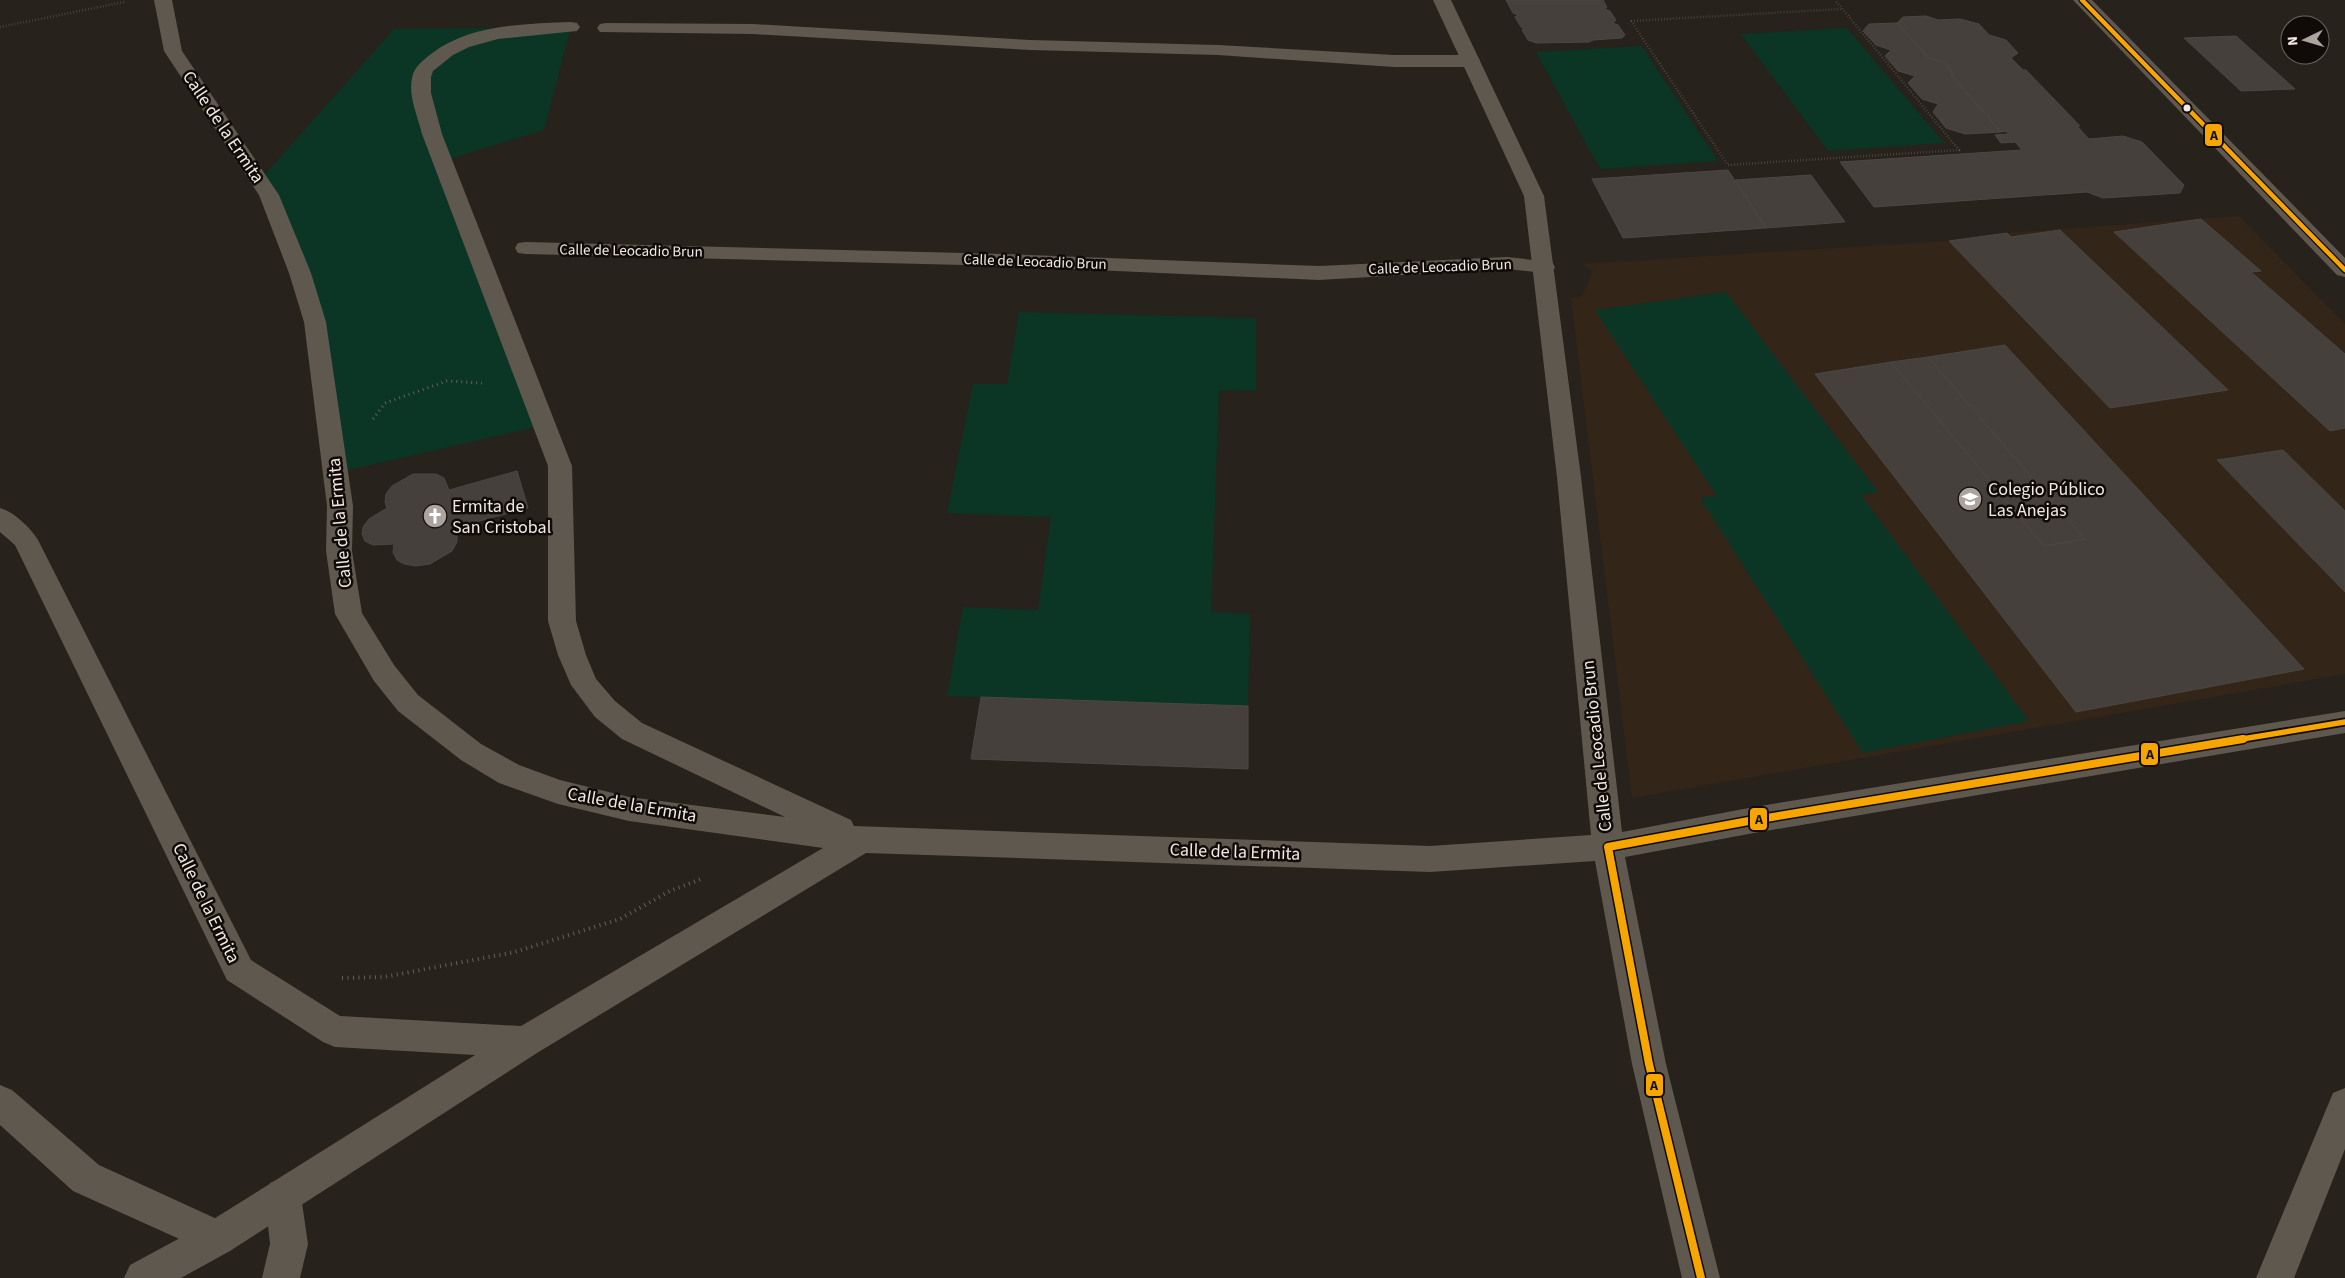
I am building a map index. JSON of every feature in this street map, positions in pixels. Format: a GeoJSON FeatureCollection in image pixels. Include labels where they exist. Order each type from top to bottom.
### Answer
{"type":"FeatureCollection","features":[{"type":"Feature","properties":{"kind":"street","name":"Calle de la Ermita"},"geometry":{"type":"LineString","coordinates":[[163,0],[172,52],[269,195],[300,273],[316,322],[340,506],[338,551],[349,614],[384,673],[408,703],[471,752],[509,774],[550,789],[629,809],[862,840],[1430,859],[1608,846],[2345,722]]}},
{"type":"Feature","properties":{"kind":"street","name":"Calle de Leocadio Brun"},"geometry":{"type":"LineString","coordinates":[[1442,0],[1534,196],[1569,477],[1608,846],[1649,1064],[1701,1278]]}},
{"type":"Feature","properties":{"kind":"street"},"geometry":{"type":"LineString","coordinates":[[2082,0],[2345,270]]}},
{"type":"Feature","properties":{"kind":"street","name":"Calle de la Ermita"},"geometry":{"type":"LineString","coordinates":[[571,27],[488,36],[467,41],[448,49],[424,70],[420,86],[432,134],[560,466],[562,621],[572,656],[585,685],[605,709],[632,731],[862,840]]}},
{"type":"Feature","properties":{"kind":"street"},"geometry":{"type":"LineString","coordinates":[[606,28],[753,29],[1031,45],[1218,50],[1403,61],[1471,61]]}},
{"type":"Feature","properties":{"kind":"street","name":"Calle de Leocadio Brun"},"geometry":{"type":"LineString","coordinates":[[526,248],[964,259],[1319,273],[1507,263],[1544,267]]}},
{"type":"Feature","properties":{"kind":"street","name":"Calle de la Ermita"},"geometry":{"type":"LineString","coordinates":[[0,517],[25,540],[239,970],[335,1031],[525,1042]]}},
{"type":"Feature","properties":{"kind":"street"},"geometry":{"type":"LineString","coordinates":[[143,1278],[217,1238],[525,1042],[862,840]]}},
{"type":"Feature","properties":{"kind":"street"},"geometry":{"type":"LineString","coordinates":[[0,1102],[86,1178],[217,1238]]}},
{"type":"Feature","properties":{"kind":"street"},"geometry":{"type":"LineString","coordinates":[[2275,1278],[2345,1105]]}},
{"type":"Feature","properties":{"kind":"street"},"geometry":{"type":"LineString","coordinates":[[281,1278],[289,1244],[283,1196]]}},
{"type":"Feature","properties":{"kind":"path"},"geometry":{"type":"LineString","coordinates":[[1835,0],[1959,150],[1728,165],[1631,21],[1842,9]]}},
{"type":"Feature","properties":{"kind":"path"},"geometry":{"type":"LineString","coordinates":[[0,27],[125,2]]}},
{"type":"Feature","properties":{"kind":"path"},"geometry":{"type":"LineString","coordinates":[[336,473],[385,403],[447,381],[531,388]]}},
{"type":"Feature","properties":{"kind":"path"},"geometry":{"type":"LineString","coordinates":[[339,978],[384,977],[515,952],[620,919],[670,891],[706,877]]}},
{"type":"Feature","properties":{"kind":"shaded area","name":"Colegio Público Las Anejas"},"geometry":{"type":"Polygon","coordinates":[[[2239,216],[2345,324],[2345,674],[1632,798],[1571,298],[1582,296],[1593,271],[1582,264],[1949,241],[2007,233],[2239,216]]]}},
{"type":"Feature","properties":{"kind":"green space"},"geometry":{"type":"Polygon","coordinates":[[[571,27],[544,130],[443,161],[545,425],[336,473],[323,376],[259,181],[394,29],[571,27]]]}},
{"type":"Feature","properties":{"kind":"green space"},"geometry":{"type":"Polygon","coordinates":[[[1847,28],[1944,143],[1828,151],[1741,34],[1847,28]]]}},
{"type":"Feature","properties":{"kind":"green space"},"geometry":{"type":"Polygon","coordinates":[[[1642,46],[1718,161],[1600,169],[1536,52],[1642,46]]]}},
{"type":"Feature","properties":{"kind":"green space"},"geometry":{"type":"Polygon","coordinates":[[[1726,292],[1878,492],[1861,495],[2029,721],[1863,753],[1700,498],[1716,495],[1595,310],[1726,292]]]}},
{"type":"Feature","properties":{"kind":"green space"},"geometry":{"type":"Polygon","coordinates":[[[1019,312],[1256,318],[1256,391],[1219,390],[1211,612],[1250,614],[1248,706],[947,696],[963,607],[1038,610],[1051,517],[947,513],[973,384],[1007,384],[1019,312]]]}},
{"type":"Feature","properties":{"kind":"building"},"geometry":{"type":"Polygon","coordinates":[[[1506,0],[1603,0],[1607,7],[1605,9],[1610,11],[1616,20],[1613,23],[1618,25],[1625,35],[1622,38],[1593,40],[1589,42],[1536,43],[1528,40],[1522,30],[1525,29],[1521,27],[1515,17],[1518,15],[1513,13],[1506,0]]]}},
{"type":"Feature","properties":{"kind":"building"},"geometry":{"type":"Polygon","coordinates":[[[1926,16],[1938,20],[1960,19],[1979,24],[1989,35],[2006,40],[2018,53],[2011,58],[2023,70],[2026,70],[2080,126],[2077,126],[2089,139],[2123,136],[2142,142],[2184,185],[2180,193],[2103,198],[2087,192],[1874,207],[1840,162],[2022,150],[2015,142],[2001,143],[1995,135],[2008,134],[2006,131],[2001,132],[1950,74],[1954,74],[1944,63],[1929,58],[1897,23],[1903,17],[1926,16]]]}},
{"type":"Feature","properties":{"kind":"building"},"geometry":{"type":"Polygon","coordinates":[[[1897,23],[1929,58],[1944,63],[1954,74],[1950,74],[2001,132],[1965,134],[1946,128],[1933,112],[1938,104],[1922,99],[1908,83],[1915,76],[1898,71],[1885,56],[1891,50],[1876,45],[1863,31],[1869,24],[1897,23]]]}},
{"type":"Feature","properties":{"kind":"building"},"geometry":{"type":"Polygon","coordinates":[[[2236,36],[2295,89],[2241,91],[2184,38],[2236,36]]]}},
{"type":"Feature","properties":{"kind":"building"},"geometry":{"type":"Polygon","coordinates":[[[1728,170],[1766,228],[1623,238],[1592,179],[1728,170]]]}},
{"type":"Feature","properties":{"kind":"building"},"geometry":{"type":"Polygon","coordinates":[[[1811,175],[1845,222],[1766,228],[1735,180],[1811,175]]]}},
{"type":"Feature","properties":{"kind":"building"},"geometry":{"type":"Polygon","coordinates":[[[2201,219],[2261,271],[2251,272],[2345,354],[2345,428],[2330,431],[2114,232],[2201,219]]]}},
{"type":"Feature","properties":{"kind":"building"},"geometry":{"type":"Polygon","coordinates":[[[2060,230],[2228,390],[2110,408],[1949,241],[2007,233],[2011,237],[2060,230]]]}},
{"type":"Feature","properties":{"kind":"building"},"geometry":{"type":"Polygon","coordinates":[[[2005,345],[2304,669],[2076,712],[1815,374],[1891,362],[2044,546],[2085,539],[1928,357],[2005,345]]]}},
{"type":"Feature","properties":{"kind":"building"},"geometry":{"type":"Polygon","coordinates":[[[1928,357],[2085,539],[2044,546],[1891,362],[1928,357]]]}},
{"type":"Feature","properties":{"kind":"building"},"geometry":{"type":"Polygon","coordinates":[[[2283,450],[2345,511],[2345,592],[2217,460],[2283,450]]]}},
{"type":"Feature","properties":{"kind":"building","name":"Ermita de San Cristobal"},"geometry":{"type":"Polygon","coordinates":[[[517,471],[528,508],[457,527],[457,542],[452,551],[430,564],[416,566],[404,564],[397,560],[393,552],[394,544],[373,545],[365,541],[362,534],[363,527],[369,519],[387,508],[385,502],[386,494],[392,486],[413,474],[436,474],[444,478],[449,490],[517,471]]]}},
{"type":"Feature","properties":{"kind":"building"},"geometry":{"type":"Polygon","coordinates":[[[981,697],[1248,706],[1248,769],[971,759],[981,697]]]}},
{"type":"Feature","properties":{"kind":"transit line","name":"A"},"geometry":{"type":"LineString","coordinates":[[2082,0],[2345,270]]}},
{"type":"Feature","properties":{"kind":"transit line","name":"A"},"geometry":{"type":"LineString","coordinates":[[1701,1278],[1649,1064],[1608,847],[1754,820],[2345,722]]}},
{"type":"Feature","properties":{"kind":"place","name":"Colegio Público Las Anejas"},"geometry":{"type":"Point","coordinates":[1970,499]}},
{"type":"Feature","properties":{"kind":"place","name":"Ermita de San Cristobal"},"geometry":{"type":"Point","coordinates":[435,516]}}]}
